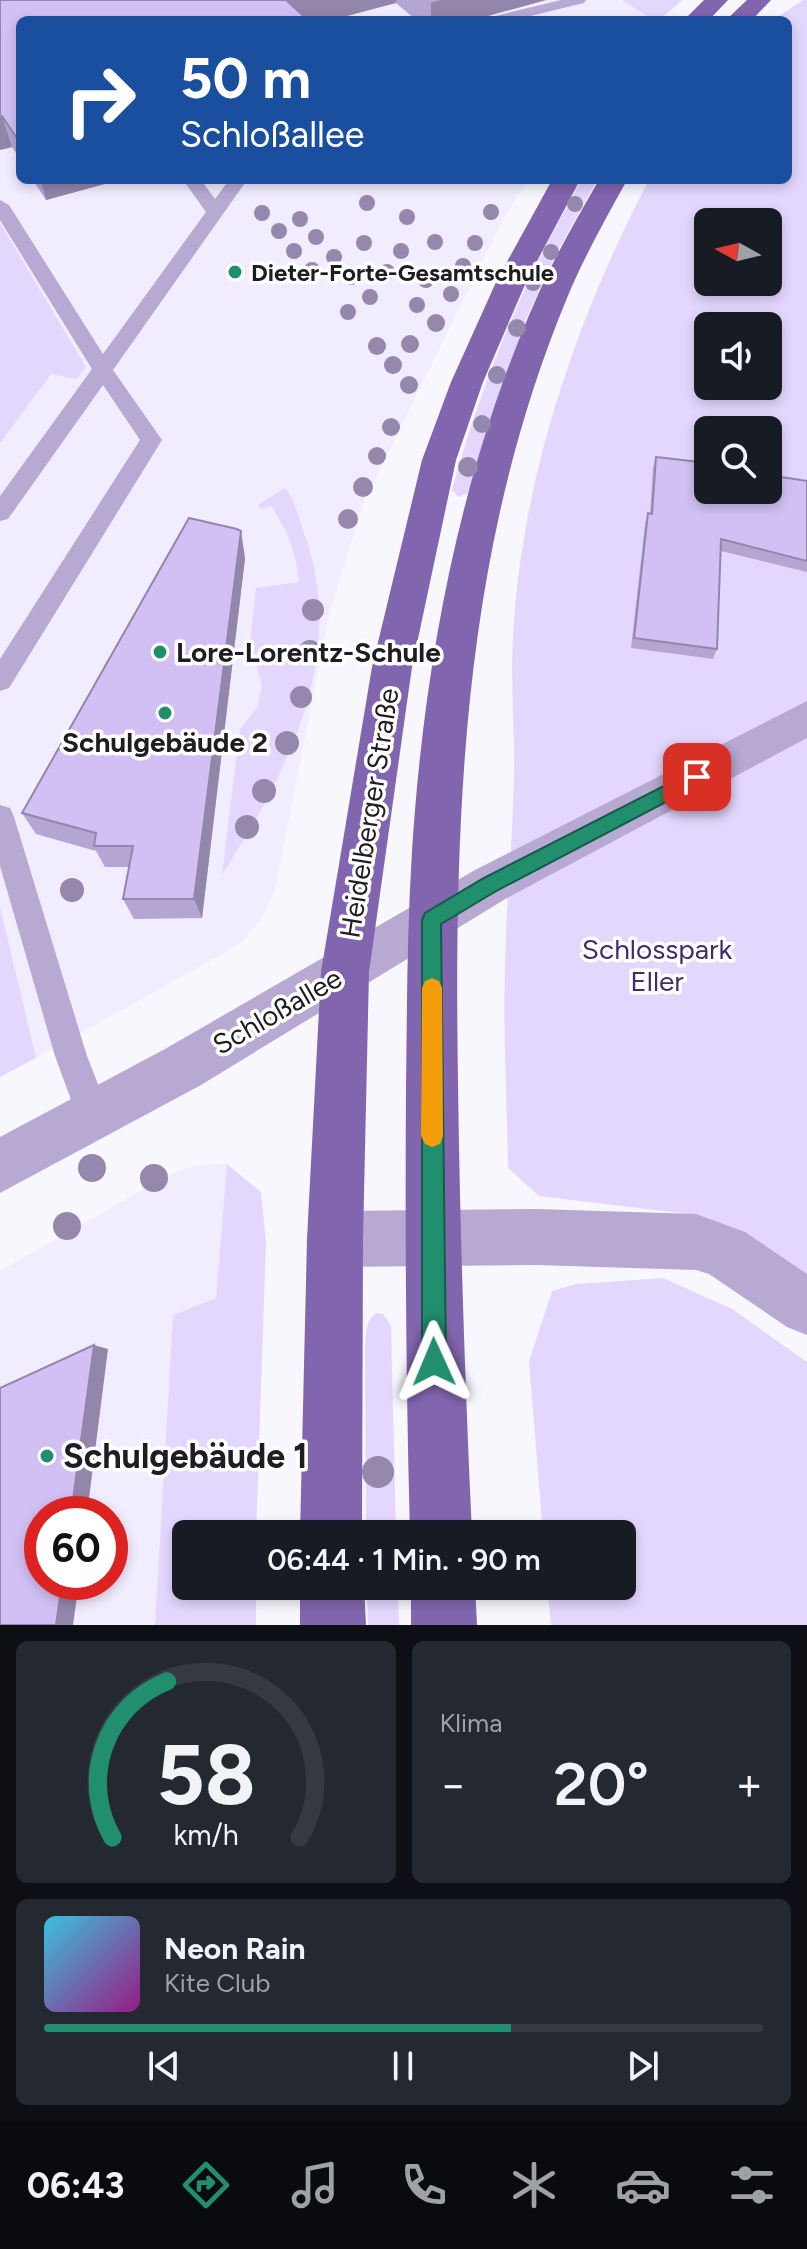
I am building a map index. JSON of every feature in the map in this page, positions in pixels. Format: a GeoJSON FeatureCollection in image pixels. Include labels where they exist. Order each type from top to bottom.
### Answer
{"type":"FeatureCollection","features":[{"type":"Feature","properties":{"kind":"main road"},"geometry":{"type":"LineString","coordinates":[[700,16],[717,0]]}},
{"type":"Feature","properties":{"kind":"main road"},"geometry":{"type":"LineString","coordinates":[[742,16],[760,0]]}},
{"type":"Feature","properties":{"kind":"main road","name":"Heidelberger Straße"},"geometry":{"type":"LineString","coordinates":[[331,1520],[335,1239],[345,972],[392,667],[439,460],[491,323],[542,220],[564,184]]}},
{"type":"Feature","properties":{"kind":"main road"},"geometry":{"type":"LineString","coordinates":[[441,1520],[432,1238],[431,920],[436,823],[457,647],[494,471],[521,376],[578,242],[611,184]]}},
{"type":"Feature","properties":{"kind":"main road"},"geometry":{"type":"LineString","coordinates":[[332,1600],[333,1625]]}},
{"type":"Feature","properties":{"kind":"main road"},"geometry":{"type":"LineString","coordinates":[[443,1600],[444,1625]]}},
{"type":"Feature","properties":{"kind":"street","name":"Schloßallee"},"geometry":{"type":"LineString","coordinates":[[0,1166],[183,1067],[491,884],[807,718]]}},
{"type":"Feature","properties":{"kind":"street"},"geometry":{"type":"LineString","coordinates":[[335,1239],[669,1239],[696,1242],[725,1252],[807,1307]]}},
{"type":"Feature","properties":{"kind":"lane"},"geometry":{"type":"LineString","coordinates":[[513,16],[579,0]]}},
{"type":"Feature","properties":{"kind":"lane"},"geometry":{"type":"LineString","coordinates":[[195,184],[215,212]]}},
{"type":"Feature","properties":{"kind":"lane"},"geometry":{"type":"LineString","coordinates":[[0,513],[235,184]]}},
{"type":"Feature","properties":{"kind":"lane"},"geometry":{"type":"LineString","coordinates":[[0,205],[103,370],[151,440],[0,681]]}},
{"type":"Feature","properties":{"kind":"lane"},"geometry":{"type":"LineString","coordinates":[[0,817],[71,1056],[93,1115]]}},
{"type":"Feature","properties":{"kind":"shaded area"},"geometry":{"type":"Polygon","coordinates":[[[0,0],[684,0],[665,16],[16,16],[16,184],[525,184],[505,215],[363,504],[329,615],[275,890],[263,916],[243,941],[231,949],[36,1058],[6,1001],[0,977],[0,0]]]}},
{"type":"Feature","properties":{"kind":"shaded area"},"geometry":{"type":"Polygon","coordinates":[[[206,1164],[227,1164],[216,1298],[173,1315],[155,1625],[0,1625],[0,1271],[165,1177],[206,1164]]]}},
{"type":"Feature","properties":{"kind":"green space"},"geometry":{"type":"Polygon","coordinates":[[[622,0],[682,0],[663,16],[648,16],[622,0]]]}},
{"type":"Feature","properties":{"kind":"green space","name":"Schlosspark Eller"},"geometry":{"type":"Polygon","coordinates":[[[807,0],[807,1291],[696,1215],[539,1196],[508,1168],[505,993],[514,774],[513,635],[518,576],[541,458],[557,400],[598,288],[647,184],[792,184],[792,16],[779,16],[807,0]]]}},
{"type":"Feature","properties":{"kind":"green space"},"geometry":{"type":"Polygon","coordinates":[[[580,184],[595,184],[556,254],[526,319],[468,493],[458,497],[452,490],[491,370],[524,292],[580,184]]]}},
{"type":"Feature","properties":{"kind":"green space"},"geometry":{"type":"Polygon","coordinates":[[[0,223],[86,367],[77,379],[51,374],[0,443],[0,223]]]}},
{"type":"Feature","properties":{"kind":"green space"},"geometry":{"type":"Polygon","coordinates":[[[285,488],[304,533],[316,579],[319,624],[315,668],[304,712],[288,754],[269,796],[222,875],[240,729],[257,708],[262,687],[256,664],[249,653],[256,588],[299,582],[293,552],[282,524],[271,506],[261,509],[258,505],[285,488]]]}},
{"type":"Feature","properties":{"kind":"green space"},"geometry":{"type":"Polygon","coordinates":[[[0,907],[36,1058],[0,1077],[0,907]]]}},
{"type":"Feature","properties":{"kind":"green space"},"geometry":{"type":"Polygon","coordinates":[[[227,1164],[261,1192],[266,1242],[256,1520],[172,1520],[172,1600],[256,1600],[256,1625],[155,1625],[173,1315],[216,1298],[227,1164]]]}},
{"type":"Feature","properties":{"kind":"green space"},"geometry":{"type":"Polygon","coordinates":[[[663,1278],[732,1309],[807,1362],[807,1625],[551,1625],[548,1600],[636,1600],[636,1520],[542,1520],[529,1361],[552,1291],[576,1284],[663,1278]]]}},
{"type":"Feature","properties":{"kind":"green space"},"geometry":{"type":"Polygon","coordinates":[[[383,1314],[391,1325],[396,1520],[366,1520],[365,1348],[372,1316],[383,1314]]]}},
{"type":"Feature","properties":{"kind":"green space"},"geometry":{"type":"Polygon","coordinates":[[[367,1600],[398,1600],[399,1625],[368,1625],[367,1600]]]}},
{"type":"Feature","properties":{"kind":"building"},"geometry":{"type":"Polygon","coordinates":[[[0,0],[295,0],[288,2],[304,16],[16,16],[16,137],[0,117],[0,0]]]}},
{"type":"Feature","properties":{"kind":"building"},"geometry":{"type":"Polygon","coordinates":[[[656,457],[694,461],[694,504],[782,504],[782,477],[807,481],[807,561],[721,539],[717,649],[634,638],[648,513],[652,514],[656,457]]]}},
{"type":"Feature","properties":{"kind":"building","name":"Schulgebäude 2"},"geometry":{"type":"Polygon","coordinates":[[[189,518],[241,531],[194,899],[123,899],[133,846],[94,846],[96,833],[22,813],[189,518]]]}},
{"type":"Feature","properties":{"kind":"building","name":"Schulgebäude 1"},"geometry":{"type":"Polygon","coordinates":[[[94,1345],[73,1496],[24,1496],[24,1600],[59,1600],[56,1625],[0,1625],[0,1388],[94,1345]]]}},
{"type":"Feature","properties":{"kind":"slow traffic"},"geometry":{"type":"LineString","coordinates":[[432,988],[432,1136]]}},
{"type":"Feature","properties":{"kind":"place","name":"Dieter-Forte-Gesamtschule"},"geometry":{"type":"Point","coordinates":[235,272]}},
{"type":"Feature","properties":{"kind":"place","name":"Lore-Lorentz-Schule"},"geometry":{"type":"Point","coordinates":[160,652]}},
{"type":"Feature","properties":{"kind":"place","name":"Schulgebäude 2"},"geometry":{"type":"Point","coordinates":[165,713]}},
{"type":"Feature","properties":{"kind":"place","name":"Schulgebäude 1"},"geometry":{"type":"Point","coordinates":[47,1456]}},
{"type":"Feature","properties":{"kind":"route"},"geometry":{"type":"LineString","coordinates":[[434,1362],[431,920],[491,884],[697,777]]}}]}
